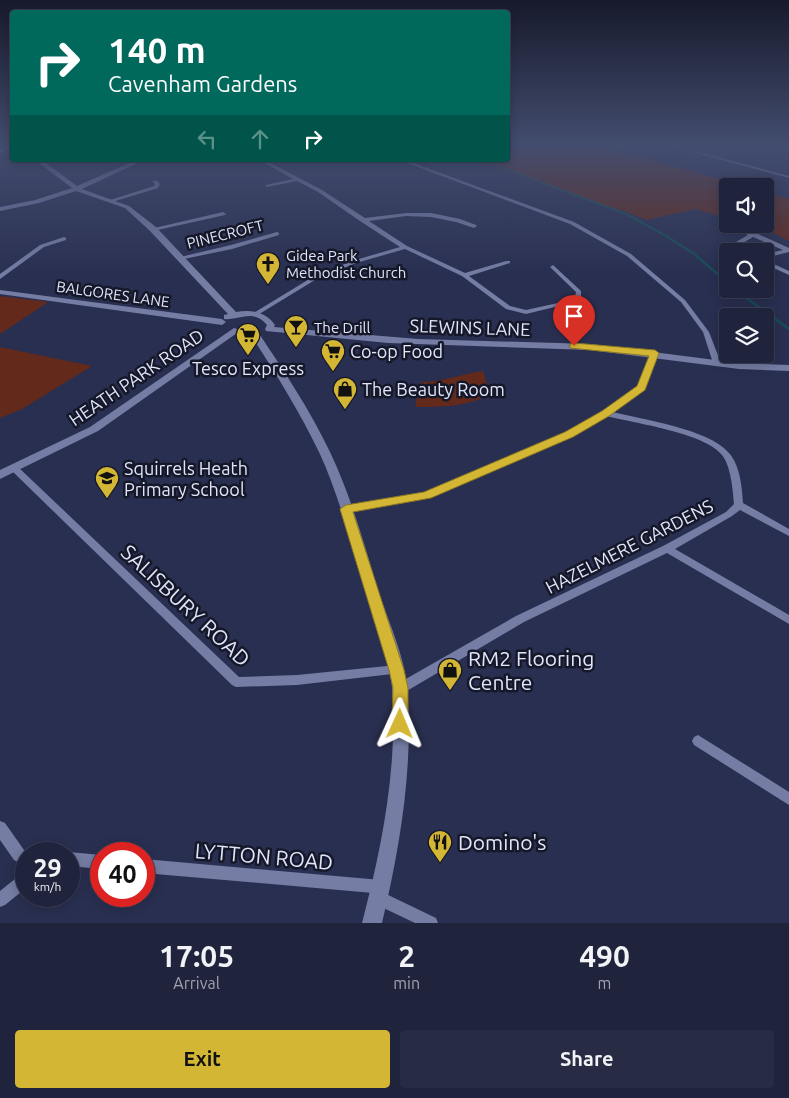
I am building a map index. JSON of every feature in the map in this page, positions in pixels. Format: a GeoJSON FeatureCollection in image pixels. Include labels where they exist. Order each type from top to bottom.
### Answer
{"type":"FeatureCollection","features":[{"type":"Feature","properties":{"kind":"street"},"geometry":{"type":"LineString","coordinates":[[77,189],[127,207],[153,229],[178,258],[233,314]]}},
{"type":"Feature","properties":{"kind":"street"},"geometry":{"type":"LineString","coordinates":[[0,209],[35,203],[77,189]]}},
{"type":"Feature","properties":{"kind":"street"},"geometry":{"type":"LineString","coordinates":[[110,201],[147,189]]}},
{"type":"Feature","properties":{"kind":"street"},"geometry":{"type":"LineString","coordinates":[[316,189],[405,247],[464,275],[508,308],[526,312],[569,302],[578,298],[579,292],[553,267]]}},
{"type":"Feature","properties":{"kind":"street"},"geometry":{"type":"LineString","coordinates":[[480,189],[572,223],[629,255],[683,301],[706,332],[716,363]]}},
{"type":"Feature","properties":{"kind":"street"},"geometry":{"type":"LineString","coordinates":[[362,220],[416,213],[441,215],[474,226]]}},
{"type":"Feature","properties":{"kind":"street"},"geometry":{"type":"LineString","coordinates":[[153,229],[223,214]]}},
{"type":"Feature","properties":{"kind":"street"},"geometry":{"type":"LineString","coordinates":[[751,233],[788,250]]}},
{"type":"Feature","properties":{"kind":"street","name":"PINECROFT"},"geometry":{"type":"LineString","coordinates":[[178,258],[232,247],[277,234]]}},
{"type":"Feature","properties":{"kind":"street"},"geometry":{"type":"LineString","coordinates":[[739,243],[754,234]]}},
{"type":"Feature","properties":{"kind":"street"},"geometry":{"type":"LineString","coordinates":[[0,277],[42,246],[64,239]]}},
{"type":"Feature","properties":{"kind":"street"},"geometry":{"type":"LineString","coordinates":[[254,315],[313,279],[354,262],[405,247]]}},
{"type":"Feature","properties":{"kind":"street"},"geometry":{"type":"LineString","coordinates":[[774,254],[788,250]]}},
{"type":"Feature","properties":{"kind":"street"},"geometry":{"type":"LineString","coordinates":[[464,275],[508,262]]}},
{"type":"Feature","properties":{"kind":"street"},"geometry":{"type":"LineString","coordinates":[[774,266],[789,273]]}},
{"type":"Feature","properties":{"kind":"street","name":"BALGORES LANE"},"geometry":{"type":"LineString","coordinates":[[0,292],[222,322]]}},
{"type":"Feature","properties":{"kind":"street"},"geometry":{"type":"LineString","coordinates":[[233,314],[254,315],[269,322],[271,325],[269,329],[255,334],[234,331],[225,327],[222,322],[226,317],[233,314]]}},
{"type":"Feature","properties":{"kind":"street","name":"SLEWINS LANE"},"geometry":{"type":"LineString","coordinates":[[269,329],[368,338],[499,345],[591,347],[655,353],[716,363],[789,368]]}},
{"type":"Feature","properties":{"kind":"street","name":"HEATH PARK ROAD"},"geometry":{"type":"LineString","coordinates":[[0,475],[94,429],[234,331]]}},
{"type":"Feature","properties":{"kind":"street"},"geometry":{"type":"LineString","coordinates":[[255,334],[291,390],[325,453],[346,509],[401,688],[399,760],[393,814],[380,893],[372,923]]}},
{"type":"Feature","properties":{"kind":"street"},"geometry":{"type":"LineString","coordinates":[[346,509],[426,495],[569,434],[642,388],[655,353]]}},
{"type":"Feature","properties":{"kind":"street","name":"HAZELMERE GARDENS"},"geometry":{"type":"LineString","coordinates":[[401,688],[520,620],[667,550],[730,514],[739,505],[738,494],[727,455],[718,446],[691,435],[605,413]]}},
{"type":"Feature","properties":{"kind":"street","name":"SALISBURY ROAD"},"geometry":{"type":"LineString","coordinates":[[14,468],[236,682],[306,679],[397,670]]}},
{"type":"Feature","properties":{"kind":"street"},"geometry":{"type":"LineString","coordinates":[[739,505],[789,533]]}},
{"type":"Feature","properties":{"kind":"street"},"geometry":{"type":"LineString","coordinates":[[667,550],[789,620]]}},
{"type":"Feature","properties":{"kind":"street"},"geometry":{"type":"LineString","coordinates":[[698,741],[789,799]]}},
{"type":"Feature","properties":{"kind":"street"},"geometry":{"type":"LineString","coordinates":[[0,828],[15,849]]}},
{"type":"Feature","properties":{"kind":"street","name":"LYTTON ROAD"},"geometry":{"type":"LineString","coordinates":[[155,867],[380,893],[432,923]]}},
{"type":"Feature","properties":{"kind":"street"},"geometry":{"type":"LineString","coordinates":[[0,900],[15,887]]}},
{"type":"Feature","properties":{"kind":"shaded area"},"geometry":{"type":"Polygon","coordinates":[[[556,189],[719,189],[719,216],[695,209],[647,220],[621,210],[606,207],[556,189]]]}},
{"type":"Feature","properties":{"kind":"shaded area"},"geometry":{"type":"Polygon","coordinates":[[[774,195],[789,199],[789,241],[774,233],[774,195]]]}},
{"type":"Feature","properties":{"kind":"shaded area"},"geometry":{"type":"Polygon","coordinates":[[[0,296],[48,302],[0,334],[0,296]]]}},
{"type":"Feature","properties":{"kind":"shaded area"},"geometry":{"type":"Polygon","coordinates":[[[0,347],[92,366],[22,409],[0,418],[0,347]]]}},
{"type":"Feature","properties":{"kind":"shaded area"},"geometry":{"type":"Polygon","coordinates":[[[483,371],[490,394],[473,402],[463,404],[415,407],[421,382],[437,381],[483,371]]]}},
{"type":"Feature","properties":{"kind":"waterway"},"geometry":{"type":"LineString","coordinates":[[560,189],[626,214],[668,237]]}},
{"type":"Feature","properties":{"kind":"waterway"},"geometry":{"type":"LineString","coordinates":[[666,236],[693,253],[719,275]]}},
{"type":"Feature","properties":{"kind":"waterway"},"geometry":{"type":"LineString","coordinates":[[746,298],[789,329]]}},
{"type":"Feature","properties":{"kind":"place","name":"Gidea Park Methodist Church"},"geometry":{"type":"Point","coordinates":[268,285]}},
{"type":"Feature","properties":{"kind":"place","name":"The Drill"},"geometry":{"type":"Point","coordinates":[296,348]}},
{"type":"Feature","properties":{"kind":"place","name":"Tesco Express"},"geometry":{"type":"Point","coordinates":[248,356]}},
{"type":"Feature","properties":{"kind":"place","name":"Co-op Food"},"geometry":{"type":"Point","coordinates":[333,372]}},
{"type":"Feature","properties":{"kind":"place","name":"The Beauty Room"},"geometry":{"type":"Point","coordinates":[345,410]}},
{"type":"Feature","properties":{"kind":"place","name":"Squirrels Heath Primary School"},"geometry":{"type":"Point","coordinates":[107,499]}},
{"type":"Feature","properties":{"kind":"place","name":"RM2 Flooring Centre"},"geometry":{"type":"Point","coordinates":[450,691]}},
{"type":"Feature","properties":{"kind":"place","name":"Domino's"},"geometry":{"type":"Point","coordinates":[440,863]}},
{"type":"Feature","properties":{"kind":"route"},"geometry":{"type":"LineString","coordinates":[[400,724],[401,688],[397,670],[346,509],[426,495],[569,434],[642,388],[655,353],[574,346]]}}]}
